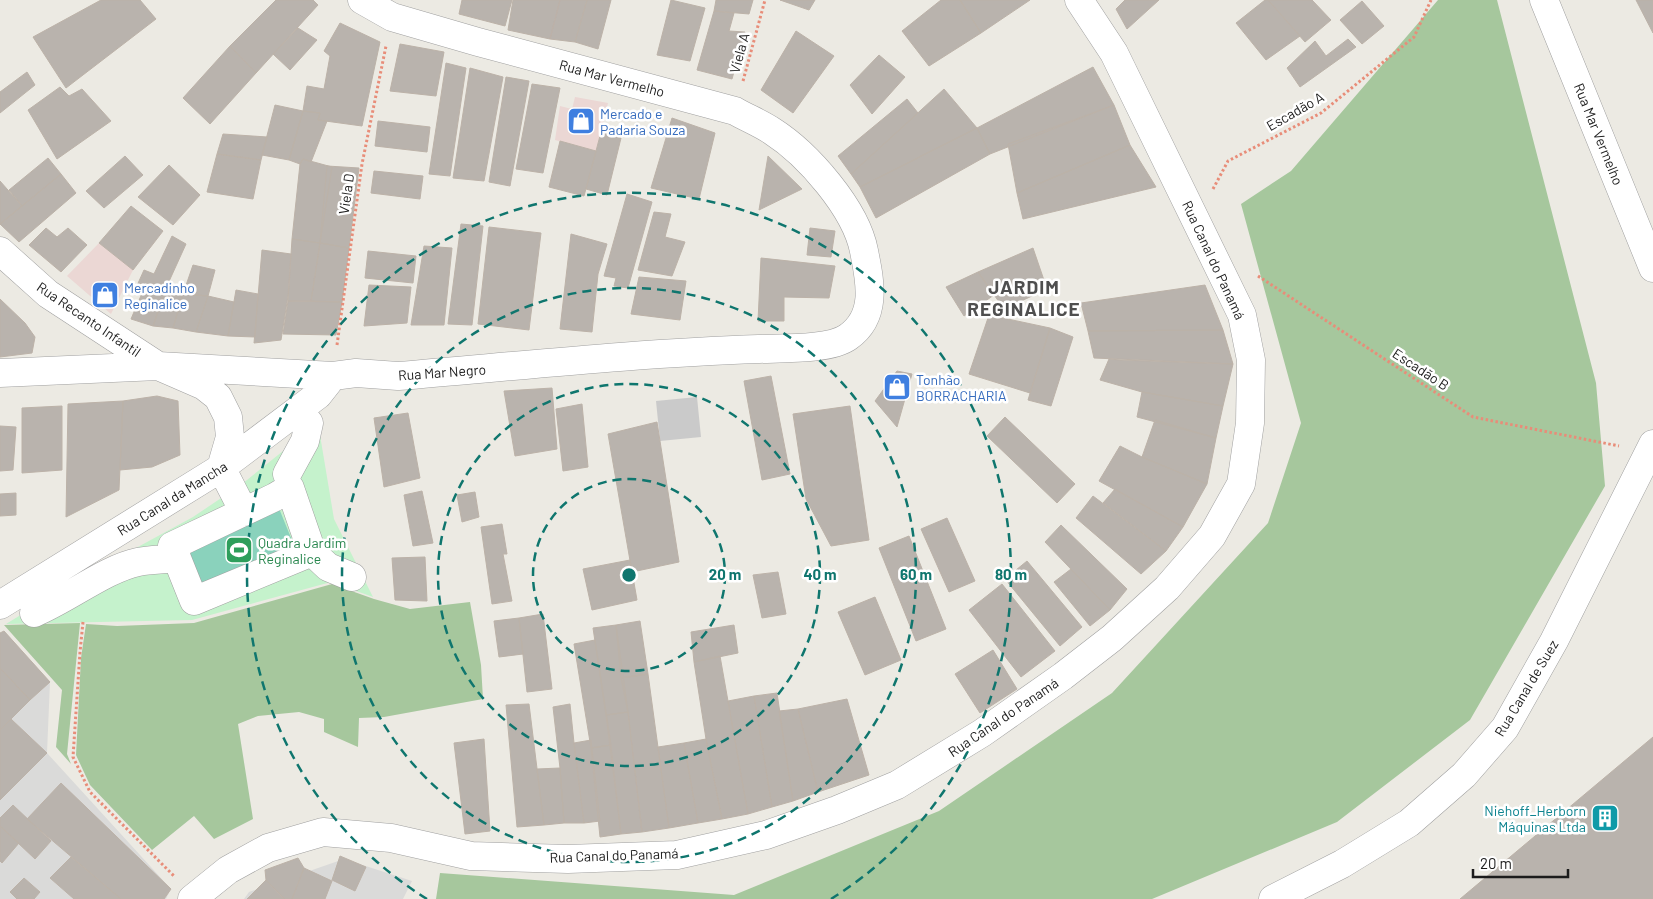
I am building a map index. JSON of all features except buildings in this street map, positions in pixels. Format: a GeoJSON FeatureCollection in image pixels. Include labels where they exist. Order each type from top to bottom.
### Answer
{"type":"FeatureCollection","features":[{"type":"Feature","properties":{"kind":"street","name":"Rua Mar Vermelho"},"geometry":{"type":"LineString","coordinates":[[362,0],[392,17],[488,45],[735,111],[772,131],[817,170],[841,201],[862,239],[870,279],[869,310]]}},
{"type":"Feature","properties":{"kind":"street","name":"Rua Canal do Panamá"},"geometry":{"type":"LineString","coordinates":[[193,898],[228,870],[268,848],[323,832],[391,838],[471,856],[568,859],[677,854],[766,836],[897,785],[990,728],[1112,638],[1167,588],[1212,536],[1241,484],[1250,423],[1251,360],[1242,314],[1114,53],[1078,0]]}},
{"type":"Feature","properties":{"kind":"street","name":"Rua Mar Vermelho"},"geometry":{"type":"LineString","coordinates":[[1544,0],[1653,268]]}},
{"type":"Feature","properties":{"kind":"street","name":"Rua Recanto Infantil"},"geometry":{"type":"LineString","coordinates":[[0,251],[48,294],[158,366],[204,386],[218,397],[228,417],[230,437],[224,473]]}},
{"type":"Feature","properties":{"kind":"street","name":"Rua Mar Negro"},"geometry":{"type":"LineString","coordinates":[[0,372],[158,366],[333,376],[356,373],[398,376],[687,351],[798,348],[825,345],[847,338],[860,326],[869,310]]}},
{"type":"Feature","properties":{"kind":"street","name":"Rua Canal da Mancha"},"geometry":{"type":"LineString","coordinates":[[16,611],[224,473],[318,395],[333,376]]}},
{"type":"Feature","properties":{"kind":"street"},"geometry":{"type":"LineString","coordinates":[[309,423],[305,441],[289,481],[244,512],[172,546],[194,601],[312,552]]}},
{"type":"Feature","properties":{"kind":"street","name":"Rua Canal de Suez"},"geometry":{"type":"LineString","coordinates":[[1273,899],[1342,864],[1409,823],[1464,775],[1505,728],[1554,641],[1651,448]]}},
{"type":"Feature","properties":{"kind":"street"},"geometry":{"type":"LineString","coordinates":[[270,449],[289,481],[312,552],[328,567],[352,577]]}},
{"type":"Feature","properties":{"kind":"street"},"geometry":{"type":"LineString","coordinates":[[224,473],[244,512]]}},
{"type":"Feature","properties":{"kind":"street"},"geometry":{"type":"LineString","coordinates":[[144,531],[150,561]]}},
{"type":"Feature","properties":{"kind":"street"},"geometry":{"type":"LineString","coordinates":[[16,611],[54,605],[86,595],[115,571],[138,562],[177,558]]}},
{"type":"Feature","properties":{"kind":"path","name":"Viela A"},"geometry":{"type":"LineString","coordinates":[[735,111],[765,0]]}},
{"type":"Feature","properties":{"kind":"path","name":"Escadão A"},"geometry":{"type":"LineString","coordinates":[[1184,195],[1206,202],[1228,161],[1321,113],[1414,37],[1431,0]]}},
{"type":"Feature","properties":{"kind":"path","name":"Viela D"},"geometry":{"type":"LineString","coordinates":[[333,376],[362,164],[392,17]]}},
{"type":"Feature","properties":{"kind":"path","name":"Escadão B"},"geometry":{"type":"LineString","coordinates":[[1256,274],[1473,417],[1651,448]]}},
{"type":"Feature","properties":{"kind":"path"},"geometry":{"type":"LineString","coordinates":[[86,595],[72,757],[90,792],[193,898]]}},
{"type":"Feature","properties":{"kind":"shaded area","name":"Mercado e Padaria Souza"},"geometry":{"type":"Polygon","coordinates":[[[575,97],[608,103],[596,151],[555,140],[560,106],[572,109],[575,97]]]}},
{"type":"Feature","properties":{"kind":"shaded area","name":"Mercadinho Reginalice"},"geometry":{"type":"Polygon","coordinates":[[[99,243],[133,270],[111,314],[67,276],[99,243]]]}},
{"type":"Feature","properties":{"kind":"shaded area"},"geometry":{"type":"Polygon","coordinates":[[[697,397],[701,437],[660,441],[656,401],[697,397]]]}},
{"type":"Feature","properties":{"kind":"shaded area"},"geometry":{"type":"Polygon","coordinates":[[[4,631],[50,682],[47,753],[171,889],[166,899],[0,899],[0,635],[4,631]]]}},
{"type":"Feature","properties":{"kind":"shaded area"},"geometry":{"type":"Polygon","coordinates":[[[344,859],[412,881],[403,899],[244,899],[249,892],[344,859]]]}},
{"type":"Feature","properties":{"kind":"green space"},"geometry":{"type":"Polygon","coordinates":[[[1438,0],[1497,0],[1596,383],[1605,486],[1470,720],[1337,822],[1152,899],[436,899],[440,873],[734,895],[939,811],[1112,693],[1268,523],[1301,423],[1241,204],[1291,171],[1438,0]]]}},
{"type":"Feature","properties":{"kind":"green space"},"geometry":{"type":"Polygon","coordinates":[[[318,423],[334,519],[373,597],[331,582],[192,620],[6,624],[79,579],[193,517],[242,484],[318,423]]]}},
{"type":"Feature","properties":{"kind":"green space","name":"Quadra Jardim Reginalice"},"geometry":{"type":"Polygon","coordinates":[[[276,501],[298,555],[202,594],[179,545],[276,501]]]}},
{"type":"Feature","properties":{"kind":"green space"},"geometry":{"type":"Polygon","coordinates":[[[332,584],[410,609],[470,602],[481,665],[483,699],[384,717],[359,718],[358,747],[324,732],[324,719],[299,712],[258,716],[238,724],[253,819],[214,839],[194,816],[152,850],[90,785],[76,755],[81,658],[86,624],[117,626],[194,623],[332,584]]]}},
{"type":"Feature","properties":{"kind":"green space"},"geometry":{"type":"Polygon","coordinates":[[[80,623],[67,754],[71,764],[56,747],[62,690],[4,625],[80,623]]]}},
{"type":"Feature","properties":{"kind":"place","name":"Mercado e Padaria Souza"},"geometry":{"type":"Point","coordinates":[581,121]}},
{"type":"Feature","properties":{"kind":"place","name":"Mercadinho Reginalice"},"geometry":{"type":"Point","coordinates":[105,295]}},
{"type":"Feature","properties":{"kind":"place","name":"Tonhão BORRACHARIA"},"geometry":{"type":"Point","coordinates":[897,387]}},
{"type":"Feature","properties":{"kind":"place","name":"Quadra Jardim Reginalice"},"geometry":{"type":"Point","coordinates":[239,550]}},
{"type":"Feature","properties":{"kind":"place","name":"Niehoff_Herborn Máquinas Ltda"},"geometry":{"type":"Point","coordinates":[1605,818]}},
{"type":"Feature","properties":{"kind":"district","name":"JARDIM REGINALICE"},"geometry":{"type":"Point","coordinates":[1024,297]}}]}
